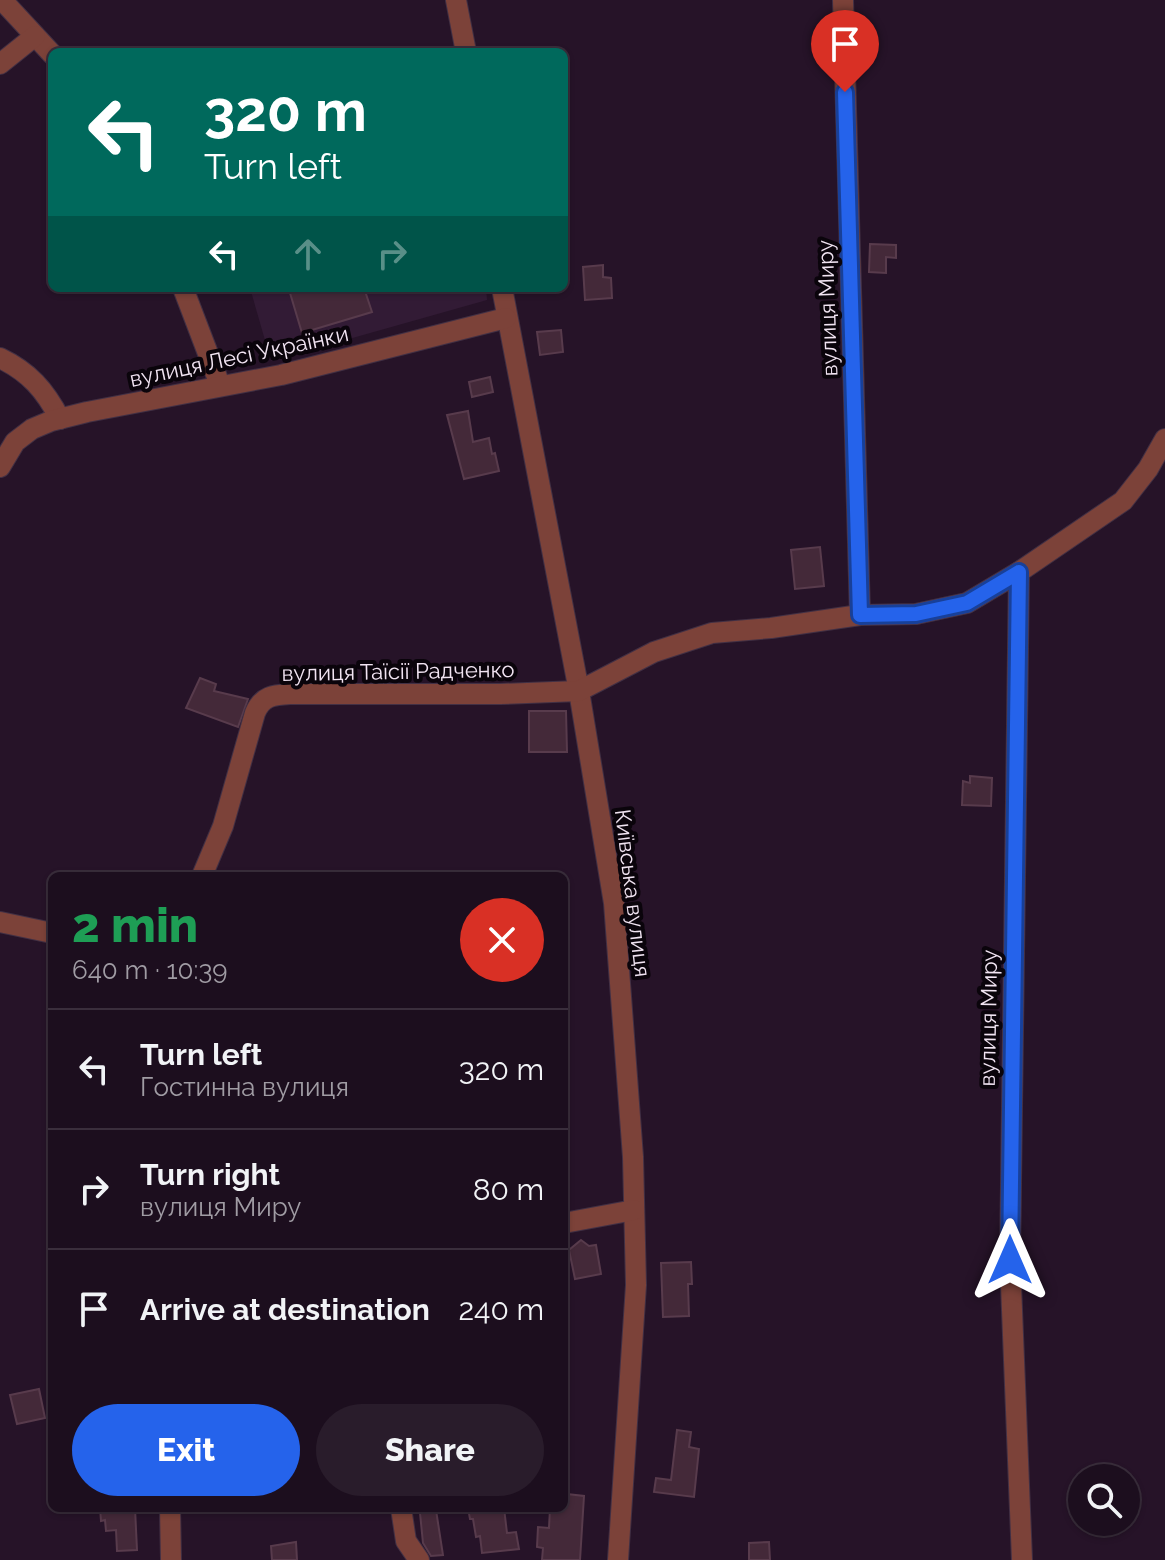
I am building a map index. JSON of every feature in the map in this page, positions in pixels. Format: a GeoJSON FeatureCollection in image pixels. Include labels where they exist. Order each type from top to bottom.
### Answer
{"type":"FeatureCollection","features":[{"type":"Feature","properties":{"kind":"street"},"geometry":{"type":"LineString","coordinates":[[2,0],[48,50]]}},
{"type":"Feature","properties":{"kind":"street"},"geometry":{"type":"LineString","coordinates":[[456,0],[465,48]]}},
{"type":"Feature","properties":{"kind":"street","name":"вулиця Миру"},"geometry":{"type":"LineString","coordinates":[[843,0],[860,615]]}},
{"type":"Feature","properties":{"kind":"street"},"geometry":{"type":"LineString","coordinates":[[0,64],[35,36]]}},
{"type":"Feature","properties":{"kind":"street"},"geometry":{"type":"LineString","coordinates":[[185,292],[220,385]]}},
{"type":"Feature","properties":{"kind":"street","name":"Київська вулиця"},"geometry":{"type":"LineString","coordinates":[[503,292],[579,691],[614,903],[633,1157],[636,1285],[618,1560]]}},
{"type":"Feature","properties":{"kind":"street","name":"вулиця Лесі Українки"},"geometry":{"type":"LineString","coordinates":[[0,467],[15,442],[32,429],[60,419],[281,375],[506,318]]}},
{"type":"Feature","properties":{"kind":"street"},"geometry":{"type":"LineString","coordinates":[[0,358],[40,385],[60,419]]}},
{"type":"Feature","properties":{"kind":"street"},"geometry":{"type":"LineString","coordinates":[[579,691],[654,652],[712,633],[860,615],[916,614],[967,603],[1019,572],[1123,501],[1148,469],[1165,439]]}},
{"type":"Feature","properties":{"kind":"street","name":"вулиця Миру"},"geometry":{"type":"LineString","coordinates":[[1019,572],[1010,1260],[1022,1560]]}},
{"type":"Feature","properties":{"kind":"street","name":"вулиця Таїсії Радченко"},"geometry":{"type":"LineString","coordinates":[[204,872],[223,826],[255,713],[262,700],[290,694],[579,691]]}},
{"type":"Feature","properties":{"kind":"street"},"geometry":{"type":"LineString","coordinates":[[0,922],[48,932]]}},
{"type":"Feature","properties":{"kind":"street"},"geometry":{"type":"LineString","coordinates":[[568,1222],[634,1210]]}},
{"type":"Feature","properties":{"kind":"street"},"geometry":{"type":"LineString","coordinates":[[170,1512],[171,1560]]}},
{"type":"Feature","properties":{"kind":"street"},"geometry":{"type":"LineString","coordinates":[[402,1512],[406,1541],[419,1560]]}},
{"type":"Feature","properties":{"kind":"shaded area"},"geometry":{"type":"Polygon","coordinates":[[[251,292],[486,292],[487,300],[271,361],[251,292]]]}},
{"type":"Feature","properties":{"kind":"building"},"geometry":{"type":"Polygon","coordinates":[[[870,244],[896,245],[896,258],[886,257],[886,273],[869,272],[870,244]]]}},
{"type":"Feature","properties":{"kind":"building"},"geometry":{"type":"Polygon","coordinates":[[[603,265],[603,277],[611,278],[612,298],[585,300],[583,267],[603,265]]]}},
{"type":"Feature","properties":{"kind":"building"},"geometry":{"type":"Polygon","coordinates":[[[365,292],[372,312],[302,333],[290,293],[365,292]]]}},
{"type":"Feature","properties":{"kind":"building"},"geometry":{"type":"Polygon","coordinates":[[[561,330],[563,352],[540,355],[537,332],[561,330]]]}},
{"type":"Feature","properties":{"kind":"building"},"geometry":{"type":"Polygon","coordinates":[[[490,377],[493,392],[472,397],[469,382],[490,377]]]}},
{"type":"Feature","properties":{"kind":"building"},"geometry":{"type":"Polygon","coordinates":[[[468,411],[473,442],[489,438],[499,471],[464,479],[447,415],[468,411]]]}},
{"type":"Feature","properties":{"kind":"building"},"geometry":{"type":"Polygon","coordinates":[[[820,547],[824,586],[795,589],[791,550],[820,547]]]}},
{"type":"Feature","properties":{"kind":"building"},"geometry":{"type":"Polygon","coordinates":[[[200,678],[216,684],[214,691],[248,699],[238,727],[186,708],[200,678]]]}},
{"type":"Feature","properties":{"kind":"building"},"geometry":{"type":"Polygon","coordinates":[[[529,711],[566,711],[567,752],[529,752],[529,711]]]}},
{"type":"Feature","properties":{"kind":"building"},"geometry":{"type":"Polygon","coordinates":[[[970,776],[992,778],[991,806],[962,805],[963,781],[970,783],[970,776]]]}},
{"type":"Feature","properties":{"kind":"building"},"geometry":{"type":"Polygon","coordinates":[[[581,1240],[589,1246],[596,1245],[601,1274],[575,1279],[569,1250],[581,1240]]]}},
{"type":"Feature","properties":{"kind":"building"},"geometry":{"type":"Polygon","coordinates":[[[691,1262],[689,1316],[663,1317],[661,1263],[691,1262]]]}},
{"type":"Feature","properties":{"kind":"building"},"geometry":{"type":"Polygon","coordinates":[[[39,1389],[45,1418],[17,1424],[10,1395],[39,1389]]]}},
{"type":"Feature","properties":{"kind":"building"},"geometry":{"type":"Polygon","coordinates":[[[677,1430],[691,1432],[689,1447],[699,1449],[694,1497],[654,1492],[656,1478],[671,1480],[677,1430]]]}},
{"type":"Feature","properties":{"kind":"building"},"geometry":{"type":"Polygon","coordinates":[[[568,1494],[584,1496],[580,1560],[542,1560],[543,1548],[537,1547],[538,1527],[549,1528],[550,1512],[568,1512],[568,1494]]]}},
{"type":"Feature","properties":{"kind":"building"},"geometry":{"type":"Polygon","coordinates":[[[100,1512],[135,1512],[137,1550],[117,1551],[116,1530],[106,1531],[105,1520],[101,1521],[100,1512]]]}},
{"type":"Feature","properties":{"kind":"building"},"geometry":{"type":"Polygon","coordinates":[[[436,1512],[443,1555],[431,1556],[423,1543],[420,1513],[436,1512]]]}},
{"type":"Feature","properties":{"kind":"building"},"geometry":{"type":"Polygon","coordinates":[[[469,1512],[504,1512],[507,1533],[516,1532],[519,1549],[482,1553],[480,1536],[476,1537],[473,1519],[470,1519],[469,1512]]]}},
{"type":"Feature","properties":{"kind":"building"},"geometry":{"type":"Polygon","coordinates":[[[296,1542],[297,1560],[272,1560],[271,1546],[296,1542]]]}},
{"type":"Feature","properties":{"kind":"building"},"geometry":{"type":"Polygon","coordinates":[[[769,1542],[770,1560],[749,1560],[749,1543],[769,1542]]]}},
{"type":"Feature","properties":{"kind":"route"},"geometry":{"type":"LineString","coordinates":[[845,92],[860,615],[916,614],[967,603],[1019,572],[1010,1260]]}}]}
